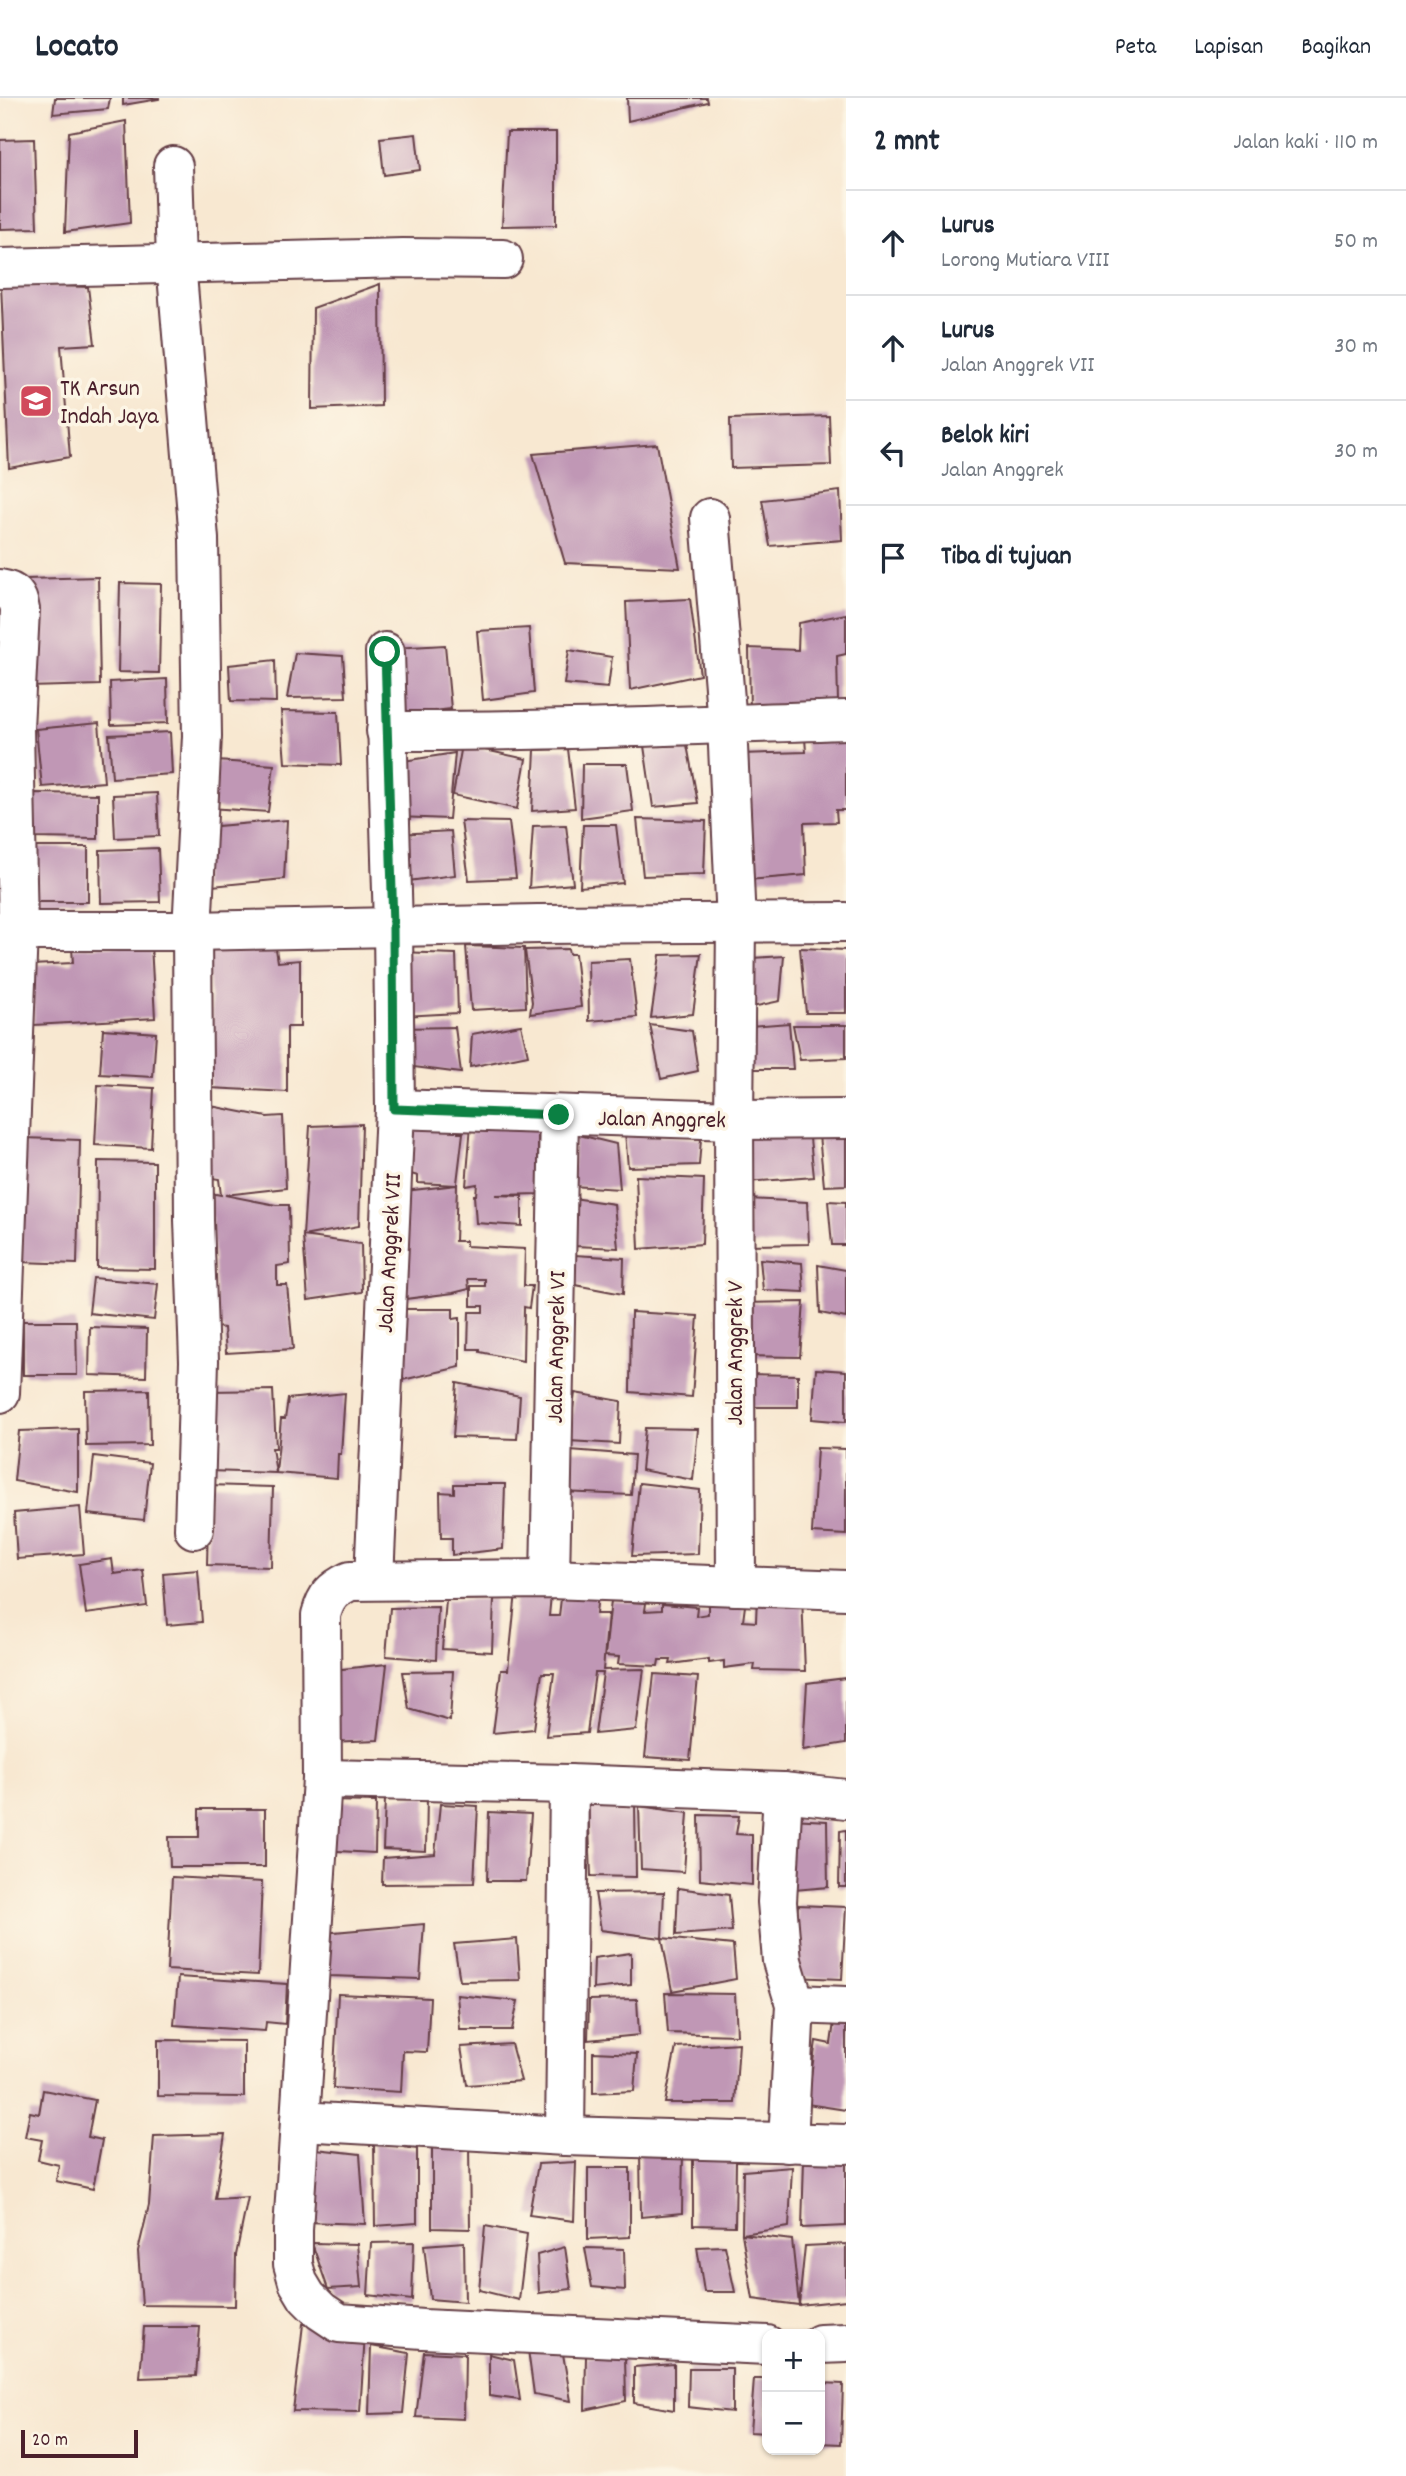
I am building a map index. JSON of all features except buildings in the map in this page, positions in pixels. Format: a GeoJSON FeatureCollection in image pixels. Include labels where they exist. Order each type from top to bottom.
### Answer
{"type":"FeatureCollection","features":[{"type":"Feature","properties":{"kind":"street"},"geometry":{"type":"LineString","coordinates":[[173,166],[176,262],[199,552],[202,736],[192,931],[194,1220],[199,1360],[194,1529]]}},
{"type":"Feature","properties":{"kind":"street"},"geometry":{"type":"LineString","coordinates":[[0,268],[176,262],[503,259]]}},
{"type":"Feature","properties":{"kind":"street","name":"Jalan Anggrek V"},"geometry":{"type":"LineString","coordinates":[[710,518],[727,723],[736,923],[736,1586]]}},
{"type":"Feature","properties":{"kind":"street"},"geometry":{"type":"LineString","coordinates":[[0,589],[13,593],[18,598],[20,610],[7,729],[9,931],[0,1393]]}},
{"type":"Feature","properties":{"kind":"street","name":"Jalan Anggrek VII"},"geometry":{"type":"LineString","coordinates":[[374,1580],[394,1109],[393,926],[385,652]]}},
{"type":"Feature","properties":{"kind":"street"},"geometry":{"type":"LineString","coordinates":[[386,731],[494,732],[846,720]]}},
{"type":"Feature","properties":{"kind":"street"},"geometry":{"type":"LineString","coordinates":[[9,931],[846,922]]}},
{"type":"Feature","properties":{"kind":"street","name":"Jalan Anggrek"},"geometry":{"type":"LineString","coordinates":[[394,1109],[734,1120],[846,1119]]}},
{"type":"Feature","properties":{"kind":"street","name":"Jalan Anggrek VI"},"geometry":{"type":"LineString","coordinates":[[550,1578],[559,1115]]}},
{"type":"Feature","properties":{"kind":"street"},"geometry":{"type":"LineString","coordinates":[[762,2345],[339,2323],[307,2297],[298,2282],[293,2264],[293,2230],[322,1779],[321,1615],[326,1599],[335,1588],[350,1581],[550,1578],[846,1590]]}},
{"type":"Feature","properties":{"kind":"street"},"geometry":{"type":"LineString","coordinates":[[322,1779],[783,1792],[846,1799]]}},
{"type":"Feature","properties":{"kind":"street"},"geometry":{"type":"LineString","coordinates":[[565,2136],[569,1784]]}},
{"type":"Feature","properties":{"kind":"street"},"geometry":{"type":"LineString","coordinates":[[783,1792],[777,1902],[782,1961],[795,2004],[788,2143]]}},
{"type":"Feature","properties":{"kind":"street"},"geometry":{"type":"LineString","coordinates":[[795,2004],[846,2006]]}},
{"type":"Feature","properties":{"kind":"street"},"geometry":{"type":"LineString","coordinates":[[300,2120],[565,2136],[846,2144]]}},
{"type":"Feature","properties":{"kind":"street"},"geometry":{"type":"LineString","coordinates":[[825,2344],[846,2343]]}},
{"type":"Feature","properties":{"kind":"place","name":"TK Arsun Indah Jaya"},"geometry":{"type":"Point","coordinates":[36,401]}},
{"type":"Feature","properties":{"kind":"route"},"geometry":{"type":"LineString","coordinates":[[385,652],[393,926],[394,1109],[559,1115]]}}]}
